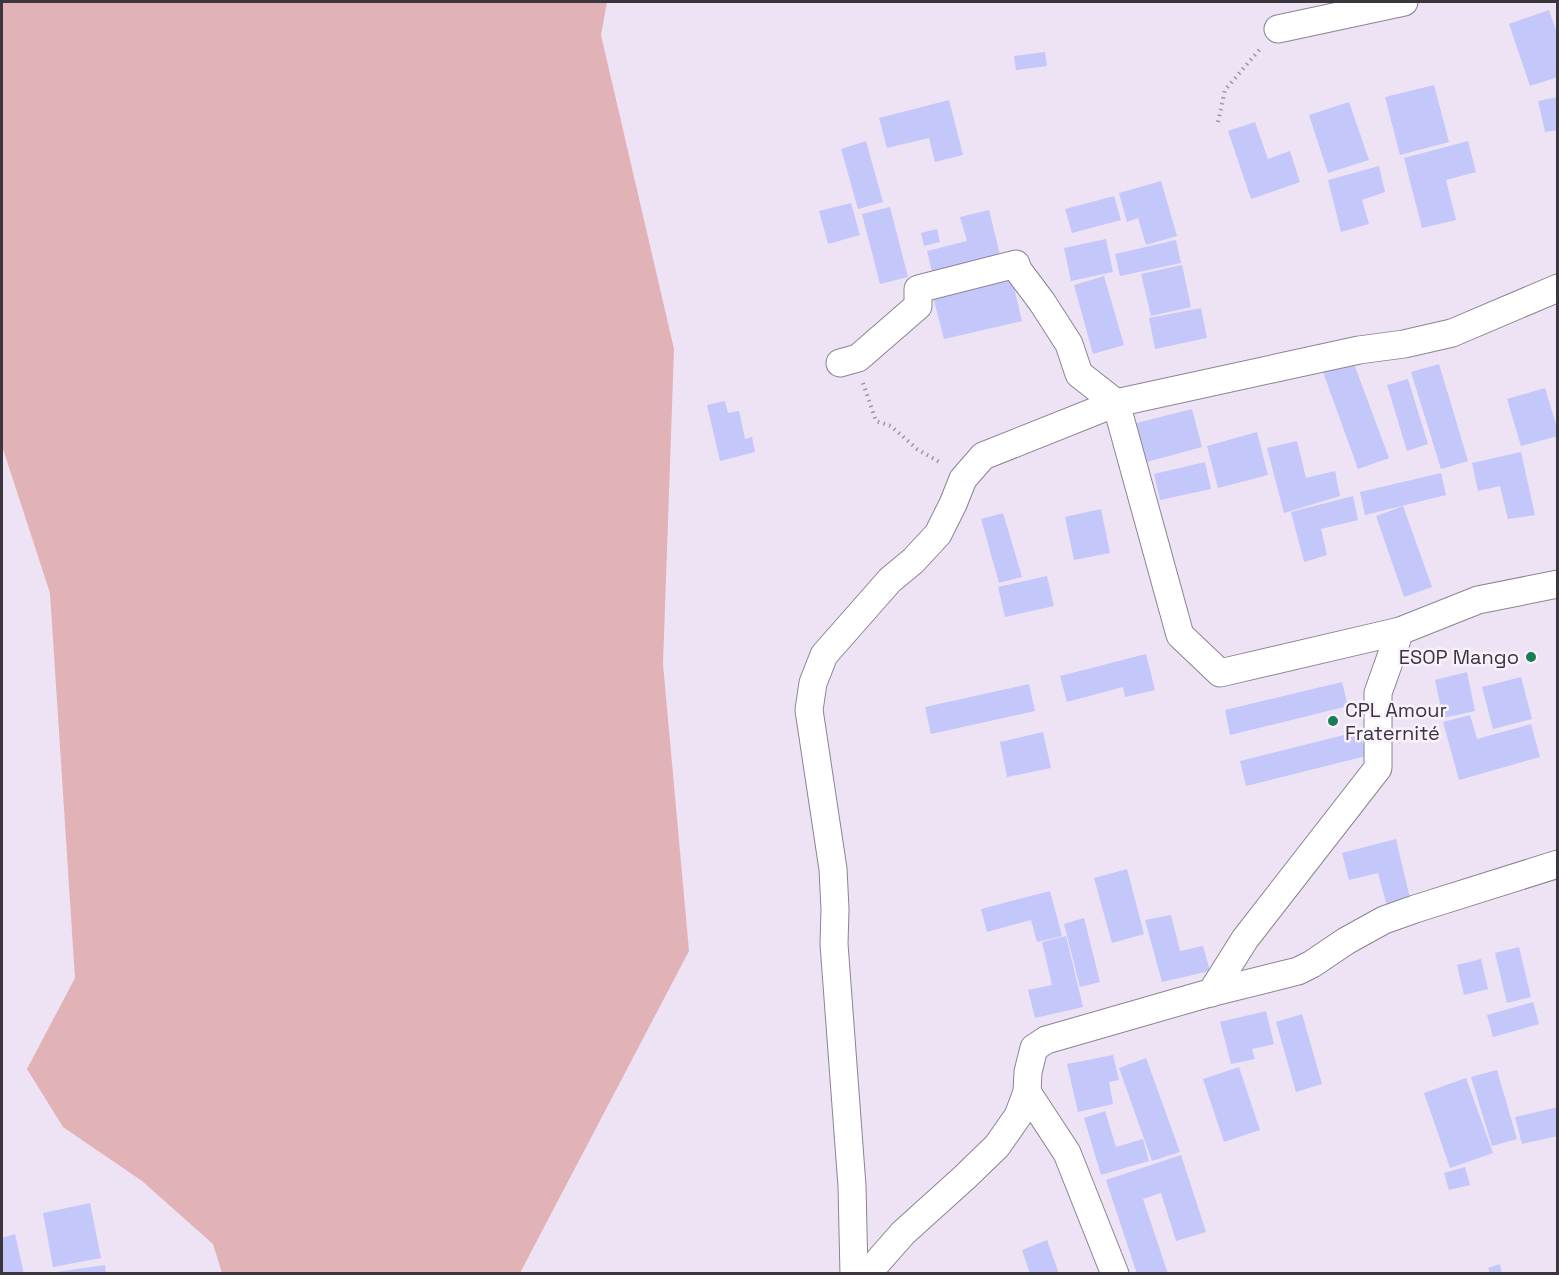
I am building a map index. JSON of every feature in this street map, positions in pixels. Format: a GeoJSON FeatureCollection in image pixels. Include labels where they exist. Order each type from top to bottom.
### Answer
{"type":"FeatureCollection","features":[{"type":"Feature","properties":{"kind":"street"},"geometry":{"type":"LineString","coordinates":[[1278,29],[1404,2]]}},
{"type":"Feature","properties":{"kind":"street"},"geometry":{"type":"LineString","coordinates":[[848,361],[858,358],[918,306],[918,289],[1016,264],[1069,344],[1079,374],[1116,404],[1180,635],[1220,673],[1400,631],[1478,600],[1557,584]]}},
{"type":"Feature","properties":{"kind":"street"},"geometry":{"type":"LineString","coordinates":[[854,1274],[852,1186],[834,945],[834,869],[808,711],[813,684],[824,655],[890,580],[913,561],[938,534],[963,479],[983,456],[1116,404],[1359,350],[1404,344],[1452,333],[1557,288]]}},
{"type":"Feature","properties":{"kind":"street"},"geometry":{"type":"LineString","coordinates":[[1211,993],[1245,939],[1378,768],[1378,693],[1400,631]]}},
{"type":"Feature","properties":{"kind":"street"},"geometry":{"type":"LineString","coordinates":[[867,1274],[903,1233],[997,1146],[1018,1116],[1027,1092],[1028,1072],[1034,1048],[1046,1040],[1298,971],[1384,920],[1557,864]]}},
{"type":"Feature","properties":{"kind":"street"},"geometry":{"type":"LineString","coordinates":[[1027,1092],[1067,1154],[1115,1274]]}},
{"type":"Feature","properties":{"kind":"path"},"geometry":{"type":"LineString","coordinates":[[1218,122],[1225,90],[1278,29]]}},
{"type":"Feature","properties":{"kind":"path"},"geometry":{"type":"LineString","coordinates":[[848,361],[876,420],[891,426],[917,449],[966,476]]}},
{"type":"Feature","properties":{"kind":"shaded area"},"geometry":{"type":"Polygon","coordinates":[[[2,2],[607,2],[601,35],[674,349],[663,664],[689,951],[520,1273],[222,1273],[213,1244],[142,1181],[63,1127],[27,1069],[75,978],[50,593],[2,446],[2,2]]]}},
{"type":"Feature","properties":{"kind":"building"},"geometry":{"type":"Polygon","coordinates":[[[1549,10],[1558,36],[1558,77],[1530,86],[1509,24],[1549,10]]]}},
{"type":"Feature","properties":{"kind":"building"},"geometry":{"type":"Polygon","coordinates":[[[1045,52],[1047,66],[1016,70],[1014,56],[1045,52]]]}},
{"type":"Feature","properties":{"kind":"building"},"geometry":{"type":"Polygon","coordinates":[[[1434,85],[1449,142],[1400,155],[1385,97],[1434,85]]]}},
{"type":"Feature","properties":{"kind":"building"},"geometry":{"type":"Polygon","coordinates":[[[1558,97],[1558,130],[1545,132],[1538,101],[1558,97]]]}},
{"type":"Feature","properties":{"kind":"building"},"geometry":{"type":"Polygon","coordinates":[[[949,100],[963,155],[935,162],[929,138],[887,148],[879,118],[949,100]]]}},
{"type":"Feature","properties":{"kind":"building"},"geometry":{"type":"Polygon","coordinates":[[[1349,102],[1369,160],[1328,173],[1309,115],[1349,102]]]}},
{"type":"Feature","properties":{"kind":"building"},"geometry":{"type":"Polygon","coordinates":[[[1255,122],[1268,159],[1290,151],[1300,182],[1251,199],[1228,131],[1255,122]]]}},
{"type":"Feature","properties":{"kind":"building"},"geometry":{"type":"Polygon","coordinates":[[[866,141],[883,202],[858,209],[841,149],[866,141]]]}},
{"type":"Feature","properties":{"kind":"building"},"geometry":{"type":"Polygon","coordinates":[[[1468,141],[1476,172],[1446,180],[1456,220],[1422,228],[1404,158],[1468,141]]]}},
{"type":"Feature","properties":{"kind":"building"},"geometry":{"type":"Polygon","coordinates":[[[1379,166],[1385,192],[1362,200],[1369,224],[1341,232],[1328,180],[1379,166]]]}},
{"type":"Feature","properties":{"kind":"building"},"geometry":{"type":"Polygon","coordinates":[[[1161,181],[1177,236],[1146,245],[1138,218],[1127,222],[1119,193],[1161,181]]]}},
{"type":"Feature","properties":{"kind":"building"},"geometry":{"type":"Polygon","coordinates":[[[1114,196],[1121,220],[1072,233],[1065,209],[1114,196]]]}},
{"type":"Feature","properties":{"kind":"building"},"geometry":{"type":"Polygon","coordinates":[[[851,203],[860,235],[828,244],[819,211],[851,203]]]}},
{"type":"Feature","properties":{"kind":"building"},"geometry":{"type":"Polygon","coordinates":[[[890,207],[908,277],[880,284],[862,214],[890,207]]]}},
{"type":"Feature","properties":{"kind":"building"},"geometry":{"type":"Polygon","coordinates":[[[989,210],[1002,263],[934,280],[927,251],[967,241],[960,217],[989,210]]]}},
{"type":"Feature","properties":{"kind":"building"},"geometry":{"type":"Polygon","coordinates":[[[937,229],[940,242],[924,246],[921,233],[937,229]]]}},
{"type":"Feature","properties":{"kind":"building"},"geometry":{"type":"Polygon","coordinates":[[[1106,239],[1113,272],[1071,281],[1064,248],[1106,239]]]}},
{"type":"Feature","properties":{"kind":"building"},"geometry":{"type":"Polygon","coordinates":[[[1176,240],[1181,263],[1120,276],[1115,254],[1176,240]]]}},
{"type":"Feature","properties":{"kind":"building"},"geometry":{"type":"Polygon","coordinates":[[[1182,265],[1191,307],[1151,316],[1141,274],[1182,265]]]}},
{"type":"Feature","properties":{"kind":"building"},"geometry":{"type":"Polygon","coordinates":[[[1011,275],[1022,321],[944,339],[932,293],[1011,275]]]}},
{"type":"Feature","properties":{"kind":"building"},"geometry":{"type":"Polygon","coordinates":[[[1104,276],[1124,345],[1093,354],[1074,285],[1104,276]]]}},
{"type":"Feature","properties":{"kind":"building"},"geometry":{"type":"Polygon","coordinates":[[[1201,308],[1207,338],[1155,349],[1149,318],[1201,308]]]}},
{"type":"Feature","properties":{"kind":"building"},"geometry":{"type":"Polygon","coordinates":[[[1353,361],[1389,458],[1358,469],[1323,372],[1353,361]]]}},
{"type":"Feature","properties":{"kind":"building"},"geometry":{"type":"Polygon","coordinates":[[[1439,364],[1468,461],[1441,469],[1411,372],[1439,364]]]}},
{"type":"Feature","properties":{"kind":"building"},"geometry":{"type":"Polygon","coordinates":[[[1408,379],[1428,444],[1407,451],[1387,385],[1408,379]]]}},
{"type":"Feature","properties":{"kind":"building"},"geometry":{"type":"Polygon","coordinates":[[[1545,388],[1558,436],[1521,446],[1507,399],[1545,388]]]}},
{"type":"Feature","properties":{"kind":"building"},"geometry":{"type":"Polygon","coordinates":[[[725,401],[728,413],[739,411],[745,439],[752,437],[755,452],[720,461],[707,405],[725,401]]]}},
{"type":"Feature","properties":{"kind":"building"},"geometry":{"type":"Polygon","coordinates":[[[1192,409],[1202,447],[1143,463],[1133,424],[1192,409]]]}},
{"type":"Feature","properties":{"kind":"building"},"geometry":{"type":"Polygon","coordinates":[[[1257,432],[1268,475],[1218,488],[1207,446],[1257,432]]]}},
{"type":"Feature","properties":{"kind":"building"},"geometry":{"type":"Polygon","coordinates":[[[1297,441],[1306,478],[1335,471],[1340,496],[1284,513],[1267,448],[1297,441]]]}},
{"type":"Feature","properties":{"kind":"building"},"geometry":{"type":"Polygon","coordinates":[[[1521,452],[1535,515],[1508,519],[1500,486],[1478,491],[1472,463],[1521,452]]]}},
{"type":"Feature","properties":{"kind":"building"},"geometry":{"type":"Polygon","coordinates":[[[1205,462],[1211,489],[1160,500],[1154,474],[1205,462]]]}},
{"type":"Feature","properties":{"kind":"building"},"geometry":{"type":"Polygon","coordinates":[[[1441,473],[1446,495],[1365,515],[1360,492],[1441,473]]]}},
{"type":"Feature","properties":{"kind":"building"},"geometry":{"type":"Polygon","coordinates":[[[1353,496],[1358,520],[1321,529],[1327,555],[1304,562],[1291,512],[1353,496]]]}},
{"type":"Feature","properties":{"kind":"building"},"geometry":{"type":"Polygon","coordinates":[[[1403,506],[1432,587],[1404,597],[1376,516],[1403,506]]]}},
{"type":"Feature","properties":{"kind":"building"},"geometry":{"type":"Polygon","coordinates":[[[1101,509],[1110,553],[1074,560],[1065,517],[1101,509]]]}},
{"type":"Feature","properties":{"kind":"building"},"geometry":{"type":"Polygon","coordinates":[[[1003,513],[1022,577],[999,583],[981,519],[1003,513]]]}},
{"type":"Feature","properties":{"kind":"building"},"geometry":{"type":"Polygon","coordinates":[[[1047,576],[1054,606],[1005,617],[998,587],[1047,576]]]}},
{"type":"Feature","properties":{"kind":"building"},"geometry":{"type":"Polygon","coordinates":[[[1146,654],[1155,690],[1125,697],[1123,687],[1067,702],[1060,676],[1146,654]]]}},
{"type":"Feature","properties":{"kind":"building"},"geometry":{"type":"Polygon","coordinates":[[[1467,672],[1475,711],[1443,718],[1435,680],[1467,672]]]}},
{"type":"Feature","properties":{"kind":"building"},"geometry":{"type":"Polygon","coordinates":[[[1521,677],[1532,719],[1493,729],[1482,687],[1521,677]]]}},
{"type":"Feature","properties":{"kind":"building"},"geometry":{"type":"Polygon","coordinates":[[[1342,682],[1348,706],[1230,735],[1225,710],[1342,682]]]}},
{"type":"Feature","properties":{"kind":"building"},"geometry":{"type":"Polygon","coordinates":[[[1029,684],[1035,711],[931,734],[925,707],[1029,684]]]}},
{"type":"Feature","properties":{"kind":"building"},"geometry":{"type":"Polygon","coordinates":[[[1470,715],[1477,739],[1531,724],[1540,757],[1459,780],[1443,722],[1470,715]]]}},
{"type":"Feature","properties":{"kind":"building"},"geometry":{"type":"Polygon","coordinates":[[[1360,731],[1366,756],[1246,786],[1240,761],[1360,731]]]}},
{"type":"Feature","properties":{"kind":"building"},"geometry":{"type":"Polygon","coordinates":[[[1043,732],[1051,768],[1007,777],[1000,742],[1043,732]]]}},
{"type":"Feature","properties":{"kind":"building"},"geometry":{"type":"Polygon","coordinates":[[[1396,839],[1411,903],[1388,910],[1378,873],[1349,880],[1342,853],[1396,839]]]}},
{"type":"Feature","properties":{"kind":"building"},"geometry":{"type":"Polygon","coordinates":[[[1127,869],[1144,934],[1112,943],[1094,878],[1127,869]]]}},
{"type":"Feature","properties":{"kind":"building"},"geometry":{"type":"Polygon","coordinates":[[[1050,891],[1062,936],[1037,942],[1031,920],[987,932],[981,909],[1050,891]]]}},
{"type":"Feature","properties":{"kind":"building"},"geometry":{"type":"Polygon","coordinates":[[[1171,915],[1180,951],[1203,946],[1210,971],[1162,982],[1145,920],[1171,915]]]}},
{"type":"Feature","properties":{"kind":"building"},"geometry":{"type":"Polygon","coordinates":[[[1084,918],[1100,982],[1080,987],[1064,924],[1084,918]]]}},
{"type":"Feature","properties":{"kind":"building"},"geometry":{"type":"Polygon","coordinates":[[[1066,936],[1083,1007],[1035,1018],[1028,990],[1052,985],[1042,942],[1066,936]]]}},
{"type":"Feature","properties":{"kind":"building"},"geometry":{"type":"Polygon","coordinates":[[[1519,947],[1531,997],[1507,1003],[1495,953],[1519,947]]]}},
{"type":"Feature","properties":{"kind":"building"},"geometry":{"type":"Polygon","coordinates":[[[1481,959],[1488,989],[1464,995],[1457,965],[1481,959]]]}},
{"type":"Feature","properties":{"kind":"building"},"geometry":{"type":"Polygon","coordinates":[[[1533,1002],[1539,1024],[1493,1037],[1487,1015],[1533,1002]]]}},
{"type":"Feature","properties":{"kind":"building"},"geometry":{"type":"Polygon","coordinates":[[[1266,1011],[1274,1044],[1252,1049],[1255,1059],[1231,1064],[1220,1022],[1266,1011]]]}},
{"type":"Feature","properties":{"kind":"building"},"geometry":{"type":"Polygon","coordinates":[[[1302,1014],[1322,1084],[1296,1092],[1276,1022],[1302,1014]]]}},
{"type":"Feature","properties":{"kind":"building"},"geometry":{"type":"Polygon","coordinates":[[[1113,1055],[1119,1080],[1109,1082],[1113,1104],[1078,1112],[1067,1064],[1113,1055]]]}},
{"type":"Feature","properties":{"kind":"building"},"geometry":{"type":"Polygon","coordinates":[[[1146,1058],[1180,1152],[1152,1161],[1119,1068],[1146,1058]]]}},
{"type":"Feature","properties":{"kind":"building"},"geometry":{"type":"Polygon","coordinates":[[[1239,1067],[1260,1130],[1224,1142],[1203,1079],[1239,1067]]]}},
{"type":"Feature","properties":{"kind":"building"},"geometry":{"type":"Polygon","coordinates":[[[1497,1070],[1517,1139],[1492,1146],[1471,1077],[1497,1070]]]}},
{"type":"Feature","properties":{"kind":"building"},"geometry":{"type":"Polygon","coordinates":[[[1466,1078],[1493,1153],[1450,1168],[1424,1093],[1466,1078]]]}},
{"type":"Feature","properties":{"kind":"building"},"geometry":{"type":"Polygon","coordinates":[[[1558,1107],[1558,1136],[1522,1144],[1515,1117],[1558,1107]]]}},
{"type":"Feature","properties":{"kind":"building"},"geometry":{"type":"Polygon","coordinates":[[[1105,1111],[1116,1147],[1143,1139],[1149,1161],[1101,1175],[1084,1118],[1105,1111]]]}},
{"type":"Feature","properties":{"kind":"building"},"geometry":{"type":"Polygon","coordinates":[[[1181,1155],[1206,1232],[1176,1241],[1161,1193],[1143,1199],[1168,1274],[1137,1274],[1106,1180],[1181,1155]]]}},
{"type":"Feature","properties":{"kind":"building"},"geometry":{"type":"Polygon","coordinates":[[[1465,1167],[1470,1185],[1449,1190],[1444,1173],[1465,1167]]]}},
{"type":"Feature","properties":{"kind":"building"},"geometry":{"type":"Polygon","coordinates":[[[90,1203],[101,1258],[53,1267],[43,1213],[90,1203]]]}},
{"type":"Feature","properties":{"kind":"building"},"geometry":{"type":"Polygon","coordinates":[[[15,1234],[24,1274],[2,1274],[2,1238],[15,1234]]]}},
{"type":"Feature","properties":{"kind":"building"},"geometry":{"type":"Polygon","coordinates":[[[1047,1240],[1059,1274],[1030,1274],[1022,1250],[1047,1240]]]}},
{"type":"Feature","properties":{"kind":"building"},"geometry":{"type":"Polygon","coordinates":[[[1500,1264],[1502,1274],[1490,1274],[1488,1268],[1500,1264]]]}},
{"type":"Feature","properties":{"kind":"building"},"geometry":{"type":"Polygon","coordinates":[[[105,1265],[106,1274],[57,1274],[56,1272],[105,1265]]]}},
{"type":"Feature","properties":{"kind":"place","name":"ESOP Mango"},"geometry":{"type":"Point","coordinates":[1531,657]}},
{"type":"Feature","properties":{"kind":"place","name":"CPL Amour Fraternité"},"geometry":{"type":"Point","coordinates":[1333,721]}}]}
